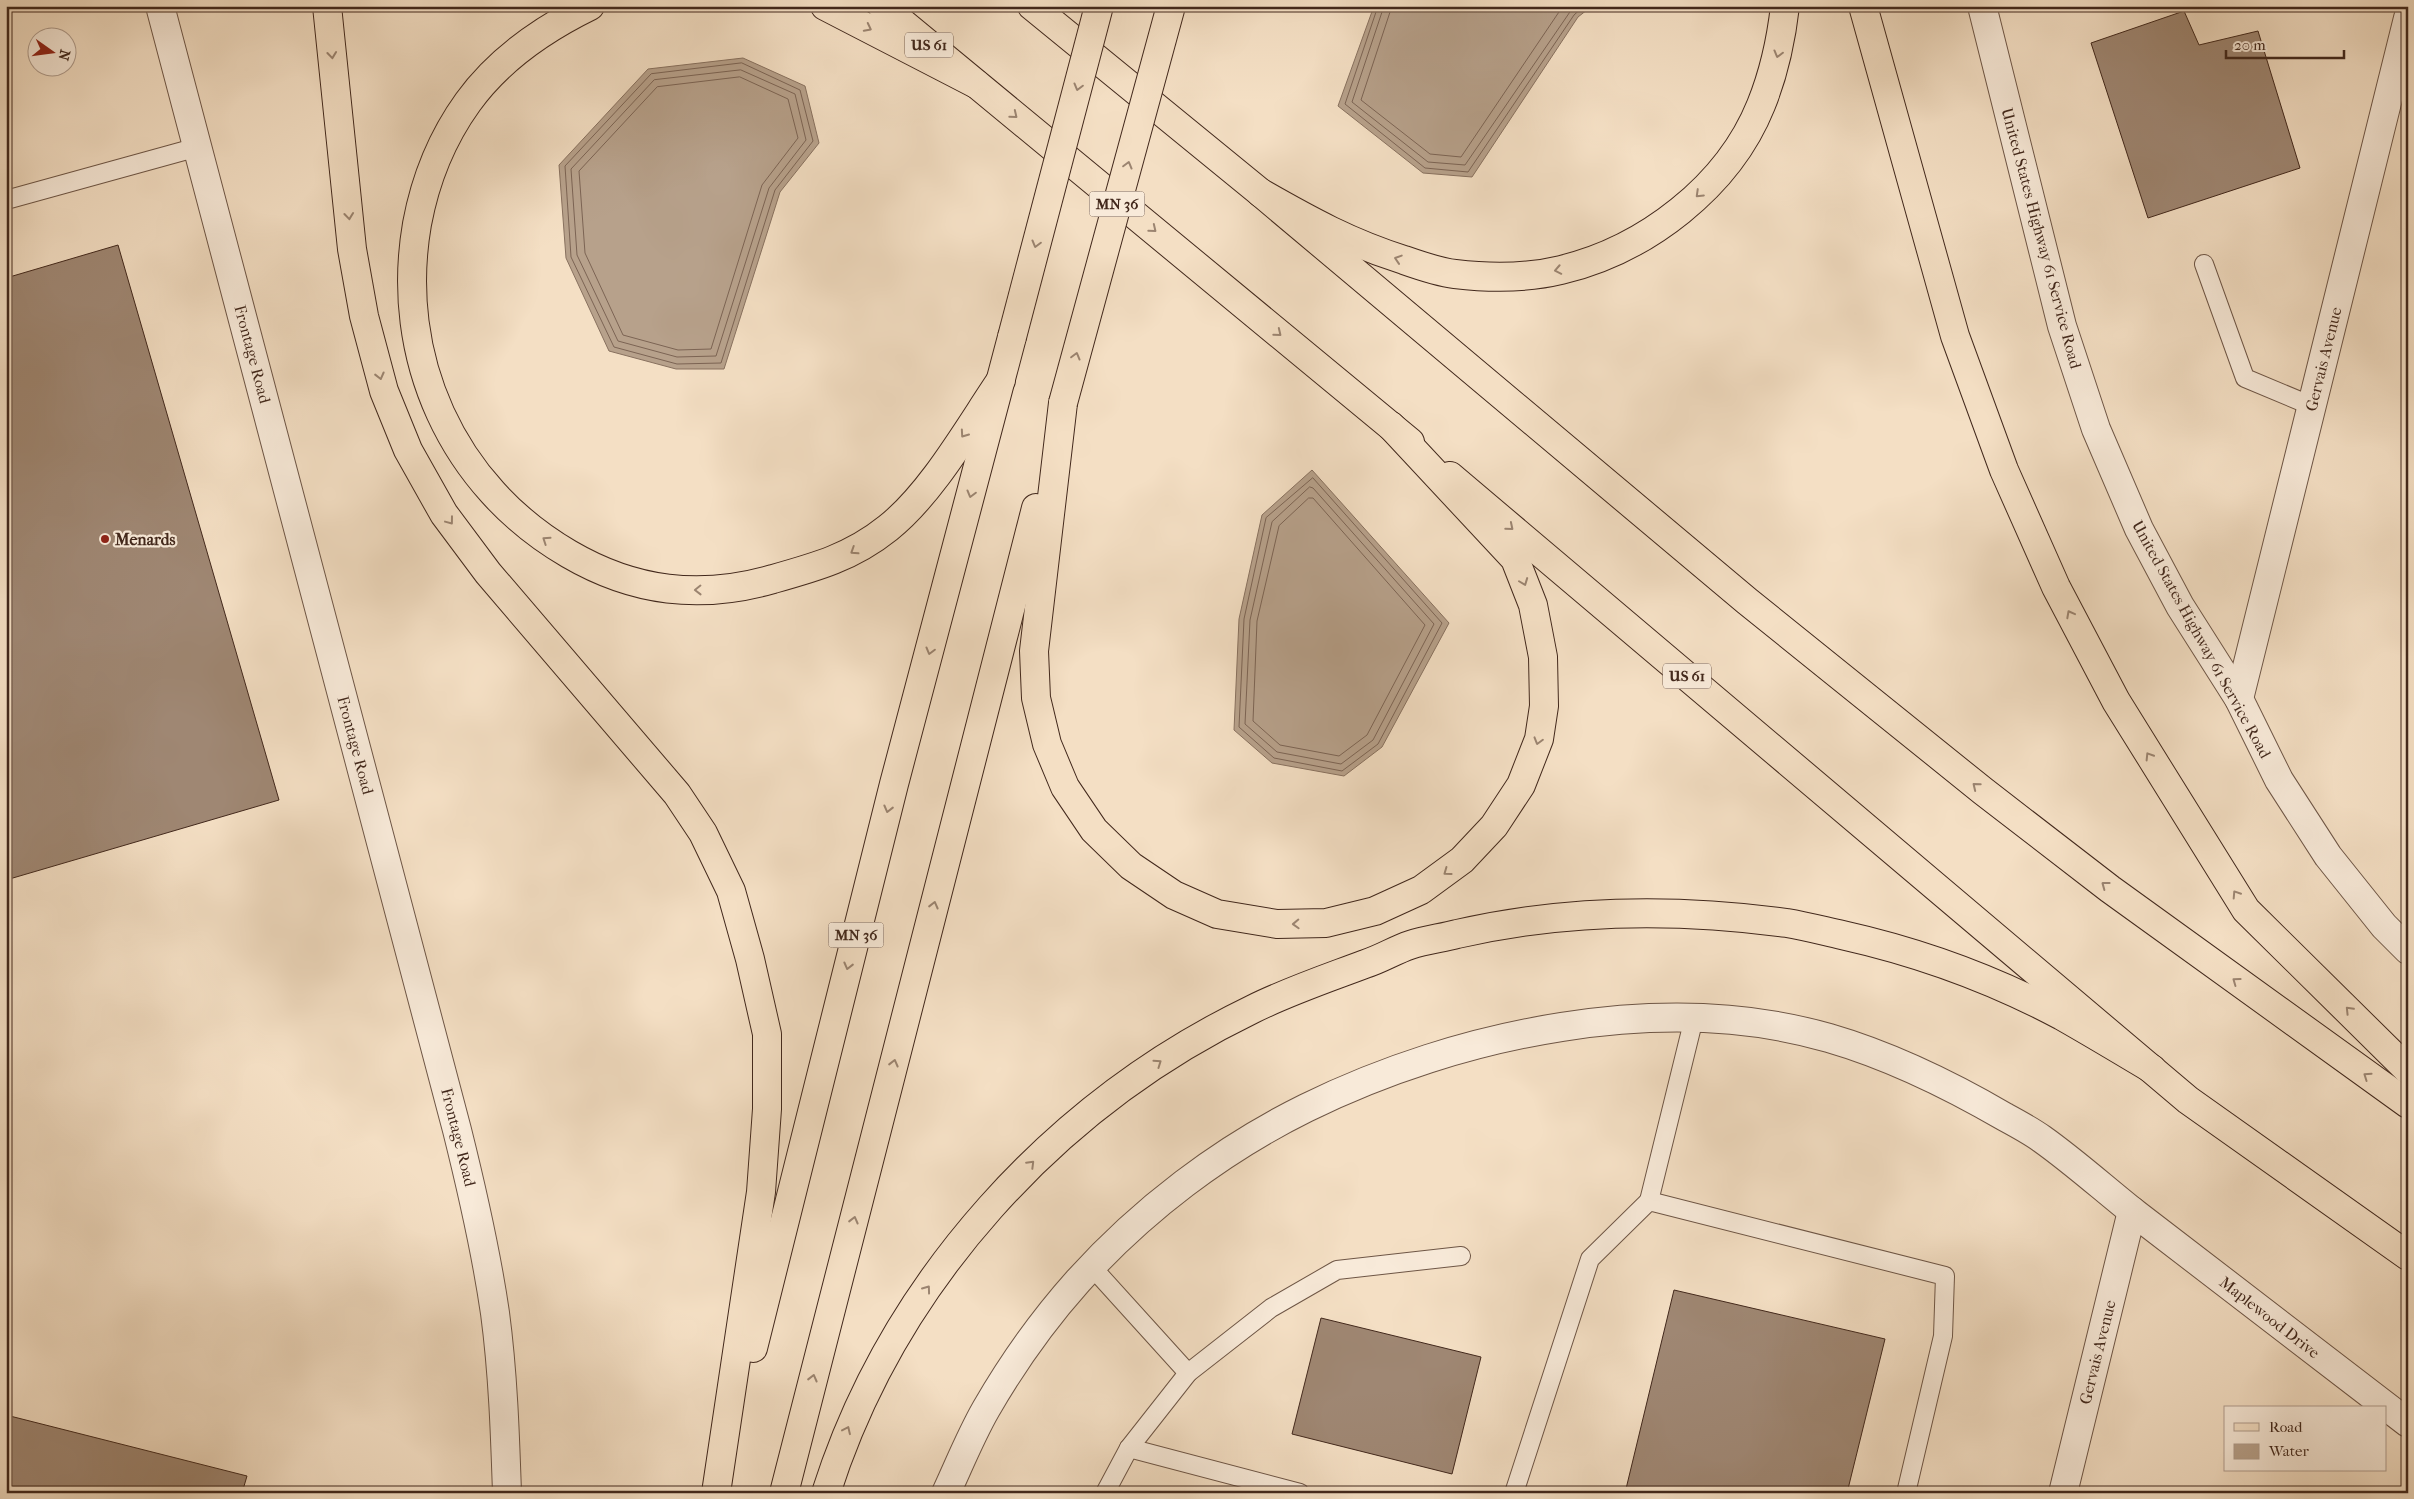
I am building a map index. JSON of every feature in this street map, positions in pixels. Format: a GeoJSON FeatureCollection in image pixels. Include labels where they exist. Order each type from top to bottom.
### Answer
{"type":"FeatureCollection","features":[{"type":"Feature","properties":{"kind":"main road"},"geometry":{"type":"LineString","coordinates":[[328,6],[352,249],[362,306],[384,391],[408,450],[444,514],[488,573],[677,794],[703,834],[731,891],[750,959],[766,1034],[768,1108],[761,1192],[717,1493]]}},
{"type":"Feature","properties":{"kind":"main road"},"geometry":{"type":"LineString","coordinates":[[590,6],[555,23],[509,56],[468,102],[439,151],[421,199],[412,255],[411,310],[423,369],[445,425],[474,472],[507,509],[546,540],[593,568],[644,586],[696,591],[749,586],[848,556],[889,528],[925,490],[1002,380]]}},
{"type":"Feature","properties":{"kind":"main road"},"geometry":{"type":"LineString","coordinates":[[825,6],[976,84]]}},
{"type":"Feature","properties":{"kind":"main road","name":"US 61"},"geometry":{"type":"LineString","coordinates":[[882,6],[1391,426],[2188,1100],[2408,1256]]}},
{"type":"Feature","properties":{"kind":"main road"},"geometry":{"type":"LineString","coordinates":[[1032,6],[1261,193],[1747,601],[1982,792],[2110,889],[2408,1104]]}},
{"type":"Feature","properties":{"kind":"main road","name":"MN 36"},"geometry":{"type":"LineString","coordinates":[[717,1493],[894,784],[1099,6]]}},
{"type":"Feature","properties":{"kind":"main road","name":"MN 36"},"geometry":{"type":"LineString","coordinates":[[784,1493],[1063,403],[1171,6]]}},
{"type":"Feature","properties":{"kind":"main road"},"geometry":{"type":"LineString","coordinates":[[1261,193],[1324,230],[1363,247],[1433,270],[1456,274],[1508,277],[1560,270],[1611,254],[1660,228],[1700,194],[1733,155],[1761,107],[1781,41],[1785,6]]}},
{"type":"Feature","properties":{"kind":"main road"},"geometry":{"type":"LineString","coordinates":[[1863,6],[1955,336],[2004,470],[2056,588],[2116,701],[2246,910],[2408,1070]]}},
{"type":"Feature","properties":{"kind":"main road"},"geometry":{"type":"LineString","coordinates":[[1063,403],[1034,651],[1036,698],[1047,744],[1065,788],[1094,830],[1131,866],[1174,895],[1217,914],[1277,924],[1326,923],[1375,911],[1421,890],[1462,860],[1494,826],[1521,785],[1539,739],[1544,706],[1543,657],[1533,605],[1515,560],[1391,426]]}},
{"type":"Feature","properties":{"kind":"main road"},"geometry":{"type":"LineString","coordinates":[[826,1493],[841,1444],[865,1392],[914,1306],[965,1237],[1032,1163],[1096,1106],[1178,1049],[1253,1008],[1409,945],[1492,926],[1591,914],[1691,913],[1790,924],[1887,945],[1968,973],[2059,1014],[2152,1069]]}},
{"type":"Feature","properties":{"kind":"street","name":"Frontage Road"},"geometry":{"type":"LineString","coordinates":[[160,6],[452,1110],[476,1210],[495,1313],[503,1397],[507,1493]]}},
{"type":"Feature","properties":{"kind":"street","name":"United States Highway 61 Service Road"},"geometry":{"type":"LineString","coordinates":[[1982,6],[2062,326],[2096,429],[2139,529],[2180,606],[2239,700],[2279,780],[2328,856],[2384,926],[2408,950]]}},
{"type":"Feature","properties":{"kind":"street","name":"Gervais Avenue"},"geometry":{"type":"LineString","coordinates":[[2239,700],[2408,18]]}},
{"type":"Feature","properties":{"kind":"street","name":"Maplewood Drive"},"geometry":{"type":"LineString","coordinates":[[946,1493],[985,1410],[1028,1344],[1092,1267],[1130,1228],[1174,1191],[1238,1148],[1306,1108],[1394,1071],[1473,1046],[1548,1029],[1629,1019],[1694,1018],[1766,1025],[1827,1038],[1894,1061],[1966,1094],[2041,1138],[2132,1211],[2386,1406]]}},
{"type":"Feature","properties":{"kind":"street","name":"Gervais Avenue"},"geometry":{"type":"LineString","coordinates":[[2063,1493],[2132,1211]]}},
{"type":"Feature","properties":{"kind":"street","name":"Maplewood Drive"},"geometry":{"type":"LineString","coordinates":[[2386,1406],[2408,1423]]}},
{"type":"Feature","properties":{"kind":"lane"},"geometry":{"type":"LineString","coordinates":[[6,200],[198,147]]}},
{"type":"Feature","properties":{"kind":"lane"},"geometry":{"type":"LineString","coordinates":[[2204,264],[2245,378],[2312,406]]}},
{"type":"Feature","properties":{"kind":"lane"},"geometry":{"type":"LineString","coordinates":[[1514,1493],[1590,1259],[1649,1201],[1694,1018]]}},
{"type":"Feature","properties":{"kind":"lane"},"geometry":{"type":"LineString","coordinates":[[1649,1201],[1946,1276],[1943,1336],[1911,1492]]}},
{"type":"Feature","properties":{"kind":"lane"},"geometry":{"type":"LineString","coordinates":[[1105,1493],[1129,1448],[1188,1373],[1271,1308],[1338,1270],[1461,1256]]}},
{"type":"Feature","properties":{"kind":"lane"},"geometry":{"type":"LineString","coordinates":[[1092,1267],[1188,1373]]}},
{"type":"Feature","properties":{"kind":"lane"},"geometry":{"type":"LineString","coordinates":[[1129,1448],[1300,1493]]}},
{"type":"Feature","properties":{"kind":"water"},"geometry":{"type":"Polygon","coordinates":[[[1374,6],[1592,6],[1578,17],[1472,177],[1423,173],[1338,106],[1374,6]]]}},
{"type":"Feature","properties":{"kind":"water"},"geometry":{"type":"Polygon","coordinates":[[[743,58],[805,86],[819,143],[780,192],[724,369],[676,369],[609,351],[566,258],[559,165],[648,69],[743,58]]]}},
{"type":"Feature","properties":{"kind":"water"},"geometry":{"type":"Polygon","coordinates":[[[1312,470],[1449,623],[1382,747],[1344,776],[1272,763],[1234,730],[1239,619],[1262,515],[1312,470]]]}},
{"type":"Feature","properties":{"kind":"building"},"geometry":{"type":"Polygon","coordinates":[[[2184,11],[2199,45],[2258,31],[2300,168],[2148,218],[2091,43],[2184,11]]]}},
{"type":"Feature","properties":{"kind":"building","name":"Menards"},"geometry":{"type":"Polygon","coordinates":[[[118,245],[279,800],[6,880],[6,278],[118,245]]]}},
{"type":"Feature","properties":{"kind":"building"},"geometry":{"type":"Polygon","coordinates":[[[1674,1290],[1885,1339],[1847,1493],[1625,1493],[1674,1290]]]}},
{"type":"Feature","properties":{"kind":"building"},"geometry":{"type":"Polygon","coordinates":[[[1321,1318],[1481,1357],[1452,1474],[1292,1434],[1321,1318]]]}},
{"type":"Feature","properties":{"kind":"building"},"geometry":{"type":"Polygon","coordinates":[[[6,1415],[247,1476],[242,1493],[6,1493],[6,1415]]]}},
{"type":"Feature","properties":{"kind":"place","name":"Menards"},"geometry":{"type":"Point","coordinates":[105,539]}}]}
